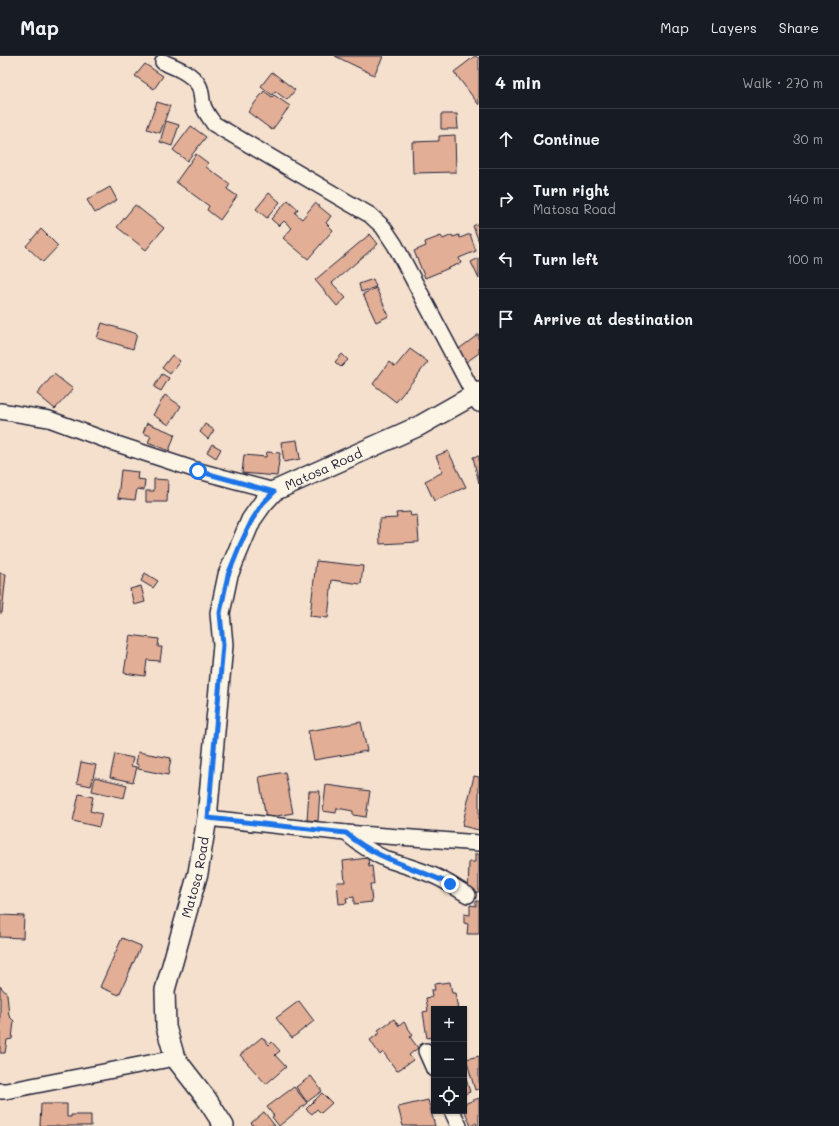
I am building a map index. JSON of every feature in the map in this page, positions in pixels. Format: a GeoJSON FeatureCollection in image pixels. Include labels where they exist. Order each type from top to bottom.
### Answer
{"type":"FeatureCollection","features":[{"type":"Feature","properties":{"kind":"street"},"geometry":{"type":"LineString","coordinates":[[163,62],[178,68],[192,78],[199,87],[203,105],[214,124],[349,202],[370,215],[383,227],[395,245],[477,397]]}},
{"type":"Feature","properties":{"kind":"street","name":"Matosa Road"},"geometry":{"type":"LineString","coordinates":[[224,1126],[206,1098],[175,1058],[166,1026],[165,990],[198,873],[208,818],[223,645],[220,613],[228,575],[255,514],[274,492],[419,426],[477,397]]}},
{"type":"Feature","properties":{"kind":"street"},"geometry":{"type":"LineString","coordinates":[[0,411],[49,419],[114,443],[198,471],[274,492]]}},
{"type":"Feature","properties":{"kind":"street"},"geometry":{"type":"LineString","coordinates":[[208,818],[346,833],[479,843]]}},
{"type":"Feature","properties":{"kind":"street"},"geometry":{"type":"LineString","coordinates":[[346,833],[374,853],[432,875],[468,895]]}},
{"type":"Feature","properties":{"kind":"street"},"geometry":{"type":"LineString","coordinates":[[426,1051],[431,1062]]}},
{"type":"Feature","properties":{"kind":"street"},"geometry":{"type":"LineString","coordinates":[[0,1091],[175,1058]]}},
{"type":"Feature","properties":{"kind":"street"},"geometry":{"type":"LineString","coordinates":[[453,1114],[459,1126]]}},
{"type":"Feature","properties":{"kind":"building"},"geometry":{"type":"Polygon","coordinates":[[[335,56],[381,56],[383,57],[374,75],[335,56]]]}},
{"type":"Feature","properties":{"kind":"building"},"geometry":{"type":"Polygon","coordinates":[[[475,56],[479,58],[479,105],[454,72],[475,56]]]}},
{"type":"Feature","properties":{"kind":"building"},"geometry":{"type":"Polygon","coordinates":[[[145,64],[163,76],[154,89],[135,76],[145,64]]]}},
{"type":"Feature","properties":{"kind":"building"},"geometry":{"type":"Polygon","coordinates":[[[272,72],[295,90],[287,100],[275,91],[272,95],[261,86],[272,72]]]}},
{"type":"Feature","properties":{"kind":"building"},"geometry":{"type":"Polygon","coordinates":[[[264,91],[272,97],[274,95],[290,106],[272,130],[248,112],[264,91]]]}},
{"type":"Feature","properties":{"kind":"building"},"geometry":{"type":"Polygon","coordinates":[[[157,102],[170,106],[160,133],[147,129],[157,102]]]}},
{"type":"Feature","properties":{"kind":"building"},"geometry":{"type":"Polygon","coordinates":[[[441,114],[457,114],[458,129],[441,129],[441,114]]]}},
{"type":"Feature","properties":{"kind":"building"},"geometry":{"type":"Polygon","coordinates":[[[166,121],[179,125],[172,146],[160,142],[166,121]]]}},
{"type":"Feature","properties":{"kind":"building"},"geometry":{"type":"Polygon","coordinates":[[[191,126],[206,137],[187,161],[173,150],[191,126]]]}},
{"type":"Feature","properties":{"kind":"building"},"geometry":{"type":"Polygon","coordinates":[[[455,135],[456,172],[413,173],[412,142],[439,141],[439,136],[455,135]]]}},
{"type":"Feature","properties":{"kind":"building"},"geometry":{"type":"Polygon","coordinates":[[[196,154],[208,163],[206,167],[230,184],[227,189],[237,196],[220,220],[207,210],[209,206],[176,182],[196,154]]]}},
{"type":"Feature","properties":{"kind":"building"},"geometry":{"type":"Polygon","coordinates":[[[110,187],[117,200],[95,213],[87,200],[110,187]]]}},
{"type":"Feature","properties":{"kind":"building"},"geometry":{"type":"Polygon","coordinates":[[[269,193],[280,202],[267,218],[256,209],[269,193]]]}},
{"type":"Feature","properties":{"kind":"building"},"geometry":{"type":"Polygon","coordinates":[[[288,200],[298,209],[295,213],[302,219],[315,203],[331,216],[326,223],[333,230],[308,259],[283,238],[292,228],[284,221],[279,226],[271,219],[288,200]]]}},
{"type":"Feature","properties":{"kind":"building"},"geometry":{"type":"Polygon","coordinates":[[[135,205],[164,228],[146,250],[117,227],[135,205]]]}},
{"type":"Feature","properties":{"kind":"building"},"geometry":{"type":"Polygon","coordinates":[[[479,223],[479,242],[473,226],[479,223]]]}},
{"type":"Feature","properties":{"kind":"building"},"geometry":{"type":"Polygon","coordinates":[[[41,229],[58,246],[43,262],[26,246],[41,229]]]}},
{"type":"Feature","properties":{"kind":"building"},"geometry":{"type":"Polygon","coordinates":[[[370,234],[378,244],[332,283],[346,298],[337,306],[315,280],[370,234]]]}},
{"type":"Feature","properties":{"kind":"building"},"geometry":{"type":"Polygon","coordinates":[[[470,234],[476,251],[459,258],[461,263],[425,278],[414,251],[426,246],[425,242],[441,236],[443,239],[452,235],[453,237],[459,235],[460,238],[470,234]]]}},
{"type":"Feature","properties":{"kind":"building"},"geometry":{"type":"Polygon","coordinates":[[[479,258],[479,279],[471,262],[479,258]]]}},
{"type":"Feature","properties":{"kind":"building"},"geometry":{"type":"Polygon","coordinates":[[[373,279],[376,287],[361,292],[359,284],[373,279]]]}},
{"type":"Feature","properties":{"kind":"building"},"geometry":{"type":"Polygon","coordinates":[[[376,288],[389,316],[376,322],[363,294],[376,288]]]}},
{"type":"Feature","properties":{"kind":"building"},"geometry":{"type":"Polygon","coordinates":[[[102,323],[137,334],[133,349],[97,338],[102,323]]]}},
{"type":"Feature","properties":{"kind":"building"},"geometry":{"type":"Polygon","coordinates":[[[479,334],[479,353],[465,363],[456,351],[479,334]]]}},
{"type":"Feature","properties":{"kind":"building"},"geometry":{"type":"Polygon","coordinates":[[[410,349],[428,362],[396,402],[373,384],[389,362],[395,367],[410,349]]]}},
{"type":"Feature","properties":{"kind":"building"},"geometry":{"type":"Polygon","coordinates":[[[342,354],[348,360],[341,367],[335,362],[342,354]]]}},
{"type":"Feature","properties":{"kind":"building"},"geometry":{"type":"Polygon","coordinates":[[[172,355],[180,361],[170,374],[162,368],[172,355]]]}},
{"type":"Feature","properties":{"kind":"building"},"geometry":{"type":"Polygon","coordinates":[[[54,374],[73,389],[55,409],[37,394],[54,374]]]}},
{"type":"Feature","properties":{"kind":"building"},"geometry":{"type":"Polygon","coordinates":[[[162,374],[169,378],[161,391],[154,387],[162,374]]]}},
{"type":"Feature","properties":{"kind":"building"},"geometry":{"type":"Polygon","coordinates":[[[165,395],[181,406],[169,425],[153,415],[165,395]]]}},
{"type":"Feature","properties":{"kind":"building"},"geometry":{"type":"Polygon","coordinates":[[[147,423],[175,434],[169,451],[148,442],[151,436],[143,433],[147,423]]]}},
{"type":"Feature","properties":{"kind":"building"},"geometry":{"type":"Polygon","coordinates":[[[205,424],[214,430],[208,439],[200,432],[205,424]]]}},
{"type":"Feature","properties":{"kind":"building"},"geometry":{"type":"Polygon","coordinates":[[[297,440],[300,459],[284,462],[281,442],[297,440]]]}},
{"type":"Feature","properties":{"kind":"building"},"geometry":{"type":"Polygon","coordinates":[[[212,444],[221,449],[216,458],[207,452],[212,444]]]}},
{"type":"Feature","properties":{"kind":"building"},"geometry":{"type":"Polygon","coordinates":[[[448,451],[466,487],[434,501],[425,481],[443,472],[436,456],[448,451]]]}},
{"type":"Feature","properties":{"kind":"building"},"geometry":{"type":"Polygon","coordinates":[[[267,452],[280,453],[277,476],[242,473],[244,455],[266,457],[267,452]]]}},
{"type":"Feature","properties":{"kind":"building"},"geometry":{"type":"Polygon","coordinates":[[[479,456],[479,483],[473,457],[479,456]]]}},
{"type":"Feature","properties":{"kind":"building"},"geometry":{"type":"Polygon","coordinates":[[[121,470],[138,472],[137,479],[145,480],[144,490],[137,489],[135,500],[118,498],[121,470]]]}},
{"type":"Feature","properties":{"kind":"building"},"geometry":{"type":"Polygon","coordinates":[[[154,479],[168,480],[167,502],[146,502],[146,491],[154,491],[154,479]]]}},
{"type":"Feature","properties":{"kind":"building"},"geometry":{"type":"Polygon","coordinates":[[[410,512],[411,516],[417,515],[419,542],[380,544],[379,519],[397,518],[396,513],[410,512]]]}},
{"type":"Feature","properties":{"kind":"building"},"geometry":{"type":"Polygon","coordinates":[[[316,561],[363,566],[361,584],[332,580],[328,618],[310,616],[316,561]]]}},
{"type":"Feature","properties":{"kind":"building"},"geometry":{"type":"Polygon","coordinates":[[[0,573],[6,574],[2,613],[0,613],[0,573]]]}},
{"type":"Feature","properties":{"kind":"building"},"geometry":{"type":"Polygon","coordinates":[[[145,573],[158,581],[153,588],[141,581],[145,573]]]}},
{"type":"Feature","properties":{"kind":"building"},"geometry":{"type":"Polygon","coordinates":[[[141,586],[145,602],[134,605],[130,589],[141,586]]]}},
{"type":"Feature","properties":{"kind":"building"},"geometry":{"type":"Polygon","coordinates":[[[130,635],[159,639],[158,647],[162,647],[160,661],[147,660],[145,676],[124,673],[130,635]]]}},
{"type":"Feature","properties":{"kind":"building"},"geometry":{"type":"Polygon","coordinates":[[[361,722],[367,751],[314,760],[308,731],[361,722]]]}},
{"type":"Feature","properties":{"kind":"building"},"geometry":{"type":"Polygon","coordinates":[[[138,752],[171,758],[168,775],[138,769],[139,765],[136,764],[138,752]]]}},
{"type":"Feature","properties":{"kind":"building"},"geometry":{"type":"Polygon","coordinates":[[[115,754],[133,758],[131,766],[137,767],[133,782],[110,777],[115,754]]]}},
{"type":"Feature","properties":{"kind":"building"},"geometry":{"type":"Polygon","coordinates":[[[81,762],[96,765],[91,786],[77,783],[81,762]]]}},
{"type":"Feature","properties":{"kind":"building"},"geometry":{"type":"Polygon","coordinates":[[[285,772],[293,813],[266,818],[259,777],[285,772]]]}},
{"type":"Feature","properties":{"kind":"building"},"geometry":{"type":"Polygon","coordinates":[[[474,776],[479,777],[479,830],[462,826],[474,776]]]}},
{"type":"Feature","properties":{"kind":"building"},"geometry":{"type":"Polygon","coordinates":[[[95,777],[127,785],[124,798],[92,791],[95,777]]]}},
{"type":"Feature","properties":{"kind":"building"},"geometry":{"type":"Polygon","coordinates":[[[326,785],[370,791],[366,817],[353,815],[353,811],[337,808],[336,813],[323,811],[326,785]]]}},
{"type":"Feature","properties":{"kind":"building"},"geometry":{"type":"Polygon","coordinates":[[[309,791],[320,791],[318,821],[307,820],[309,791]]]}},
{"type":"Feature","properties":{"kind":"building"},"geometry":{"type":"Polygon","coordinates":[[[79,794],[93,797],[90,811],[102,814],[99,827],[73,821],[79,794]]]}},
{"type":"Feature","properties":{"kind":"building"},"geometry":{"type":"Polygon","coordinates":[[[475,854],[479,854],[479,892],[468,892],[469,862],[475,862],[475,854]]]}},
{"type":"Feature","properties":{"kind":"building"},"geometry":{"type":"Polygon","coordinates":[[[368,858],[369,867],[372,866],[374,884],[370,884],[372,902],[354,904],[354,897],[346,898],[347,903],[339,904],[337,882],[345,882],[343,861],[368,858]]]}},
{"type":"Feature","properties":{"kind":"building"},"geometry":{"type":"Polygon","coordinates":[[[476,901],[479,901],[479,934],[467,934],[468,924],[464,923],[464,914],[470,915],[470,905],[476,906],[476,901]]]}},
{"type":"Feature","properties":{"kind":"building"},"geometry":{"type":"Polygon","coordinates":[[[0,915],[24,916],[23,938],[0,937],[0,915]]]}},
{"type":"Feature","properties":{"kind":"building"},"geometry":{"type":"Polygon","coordinates":[[[122,938],[141,946],[119,995],[100,987],[122,938]]]}},
{"type":"Feature","properties":{"kind":"building"},"geometry":{"type":"Polygon","coordinates":[[[450,982],[452,993],[455,993],[457,1006],[431,1006],[431,1037],[427,1038],[423,1012],[428,1011],[426,998],[432,997],[431,990],[435,990],[434,984],[450,982]]]}},
{"type":"Feature","properties":{"kind":"building"},"geometry":{"type":"Polygon","coordinates":[[[0,986],[7,994],[9,1016],[14,1021],[12,1039],[7,1040],[5,1053],[0,1053],[0,986]]]}},
{"type":"Feature","properties":{"kind":"building"},"geometry":{"type":"Polygon","coordinates":[[[299,1001],[314,1021],[292,1038],[276,1018],[299,1001]]]}},
{"type":"Feature","properties":{"kind":"building"},"geometry":{"type":"Polygon","coordinates":[[[394,1019],[399,1026],[404,1022],[413,1035],[410,1037],[418,1048],[409,1055],[413,1060],[397,1071],[383,1052],[380,1055],[370,1040],[380,1033],[378,1030],[394,1019]]]}},
{"type":"Feature","properties":{"kind":"building"},"geometry":{"type":"Polygon","coordinates":[[[262,1037],[269,1045],[272,1042],[280,1051],[275,1055],[286,1067],[266,1084],[240,1055],[262,1037]]]}},
{"type":"Feature","properties":{"kind":"building"},"geometry":{"type":"Polygon","coordinates":[[[479,1056],[479,1089],[475,1090],[467,1059],[479,1056]]]}},
{"type":"Feature","properties":{"kind":"building"},"geometry":{"type":"Polygon","coordinates":[[[311,1076],[322,1091],[307,1102],[296,1087],[311,1076]]]}},
{"type":"Feature","properties":{"kind":"building"},"geometry":{"type":"Polygon","coordinates":[[[467,1082],[470,1092],[467,1093],[467,1082]]]}},
{"type":"Feature","properties":{"kind":"building"},"geometry":{"type":"Polygon","coordinates":[[[294,1087],[307,1103],[279,1126],[267,1107],[294,1087]]]}},
{"type":"Feature","properties":{"kind":"building"},"geometry":{"type":"Polygon","coordinates":[[[322,1093],[332,1103],[321,1113],[317,1109],[312,1114],[306,1109],[322,1093]]]}},
{"type":"Feature","properties":{"kind":"building"},"geometry":{"type":"Polygon","coordinates":[[[479,1098],[479,1126],[477,1126],[476,1123],[471,1126],[466,1114],[467,1103],[479,1098]]]}},
{"type":"Feature","properties":{"kind":"building"},"geometry":{"type":"Polygon","coordinates":[[[428,1100],[435,1126],[403,1126],[398,1107],[428,1100]]]}},
{"type":"Feature","properties":{"kind":"building"},"geometry":{"type":"Polygon","coordinates":[[[41,1104],[67,1104],[67,1117],[71,1117],[71,1115],[91,1115],[91,1126],[40,1126],[41,1104]]]}},
{"type":"Feature","properties":{"kind":"building"},"geometry":{"type":"Polygon","coordinates":[[[264,1112],[275,1126],[254,1126],[251,1123],[264,1112]]]}},
{"type":"Feature","properties":{"kind":"route"},"geometry":{"type":"LineString","coordinates":[[198,471],[274,492],[263,503],[252,520],[241,543],[228,575],[220,613],[223,645],[208,818],[346,833],[374,853],[432,875],[450,884]]}}]}
